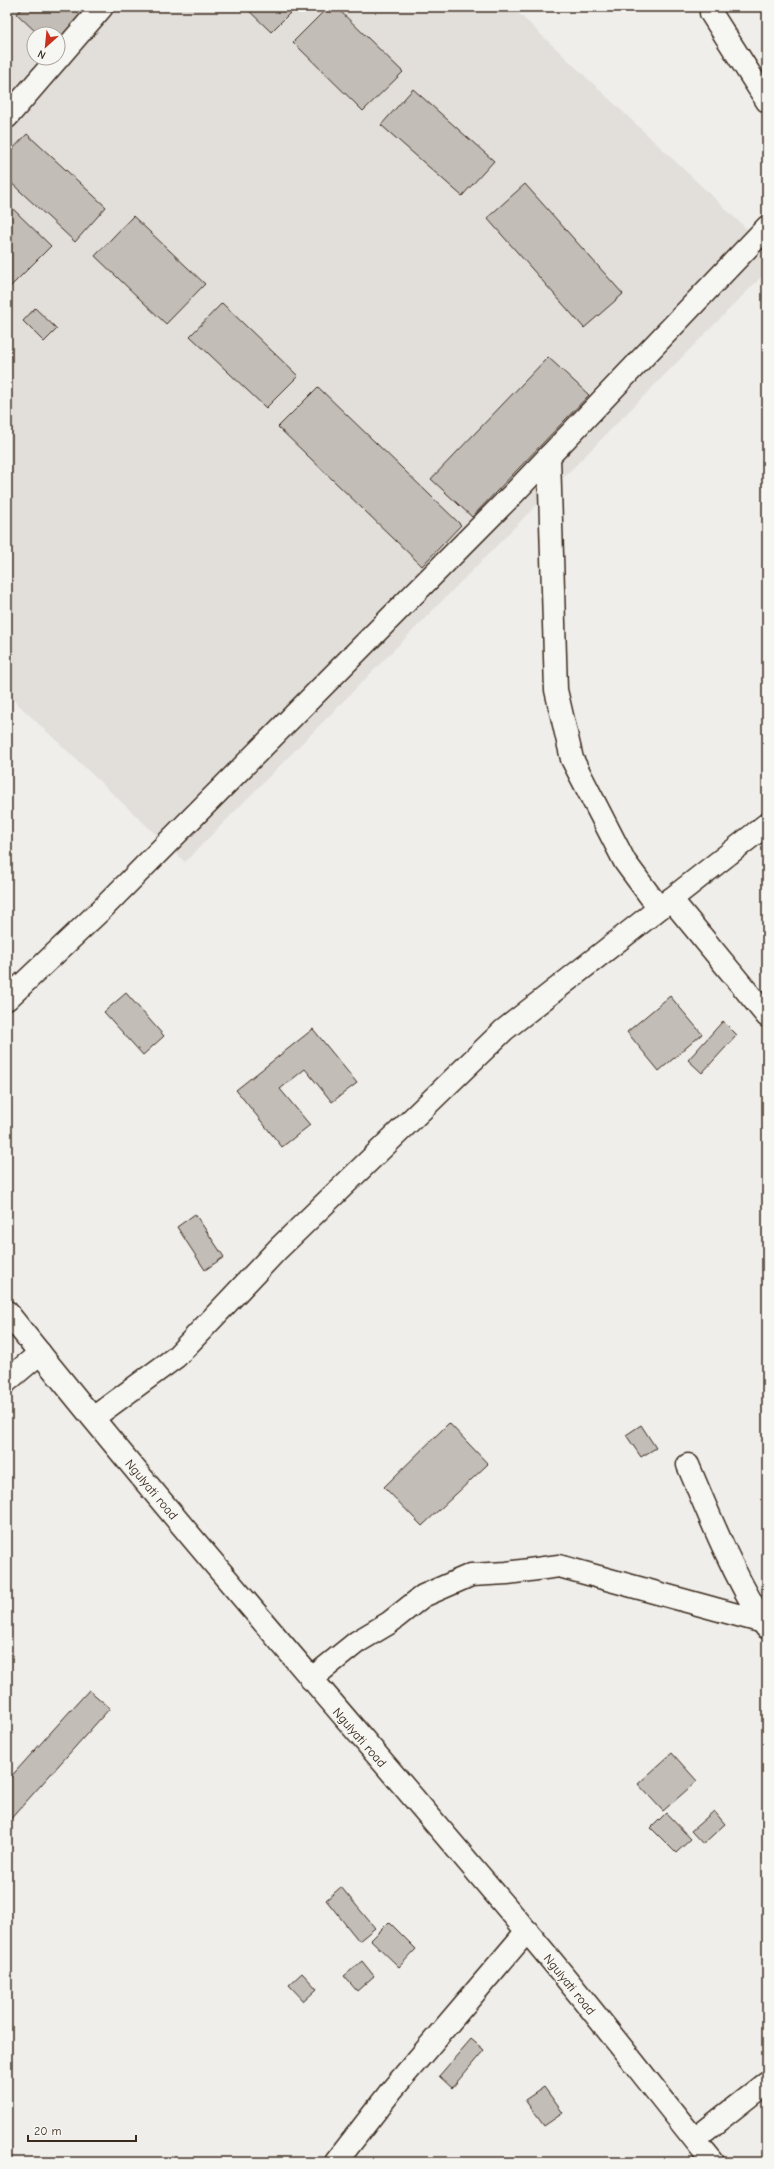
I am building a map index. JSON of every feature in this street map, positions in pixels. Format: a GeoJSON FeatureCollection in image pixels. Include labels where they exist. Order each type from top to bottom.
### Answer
{"type":"FeatureCollection","features":[{"type":"Feature","properties":{"kind":"street"},"geometry":{"type":"LineString","coordinates":[[66,49],[102,7]]}},
{"type":"Feature","properties":{"kind":"street"},"geometry":{"type":"LineString","coordinates":[[711,7],[711,13],[767,101]]}},
{"type":"Feature","properties":{"kind":"street"},"geometry":{"type":"LineString","coordinates":[[7,117],[51,66]]}},
{"type":"Feature","properties":{"kind":"street"},"geometry":{"type":"LineString","coordinates":[[7,999],[107,904],[549,456],[767,227]]}},
{"type":"Feature","properties":{"kind":"street"},"geometry":{"type":"LineString","coordinates":[[549,456],[556,690],[572,759],[625,862],[665,903],[767,1016]]}},
{"type":"Feature","properties":{"kind":"street"},"geometry":{"type":"LineString","coordinates":[[93,1418],[176,1358],[278,1249],[504,1030],[767,824]]}},
{"type":"Feature","properties":{"kind":"street","name":"Ngulyati road"},"geometry":{"type":"LineString","coordinates":[[7,1312],[93,1418],[311,1680],[527,1931],[714,2162]]}},
{"type":"Feature","properties":{"kind":"street"},"geometry":{"type":"LineString","coordinates":[[7,1381],[40,1353]]}},
{"type":"Feature","properties":{"kind":"street"},"geometry":{"type":"LineString","coordinates":[[688,1465],[711,1520],[763,1613]]}},
{"type":"Feature","properties":{"kind":"street"},"geometry":{"type":"LineString","coordinates":[[311,1680],[357,1642],[389,1623],[423,1596],[472,1575],[507,1573],[559,1566],[654,1590],[763,1613]]}},
{"type":"Feature","properties":{"kind":"street"},"geometry":{"type":"LineString","coordinates":[[336,2162],[391,2091],[527,1931]]}},
{"type":"Feature","properties":{"kind":"street"},"geometry":{"type":"LineString","coordinates":[[695,2139],[767,2082]]}},
{"type":"Feature","properties":{"kind":"shaded area"},"geometry":{"type":"Polygon","coordinates":[[[7,7],[512,7],[767,248],[767,271],[185,862],[7,694],[7,7]]]}},
{"type":"Feature","properties":{"kind":"building"},"geometry":{"type":"Polygon","coordinates":[[[23,7],[98,7],[66,42],[66,26],[30,26],[17,14],[23,7]]]}},
{"type":"Feature","properties":{"kind":"building"},"geometry":{"type":"Polygon","coordinates":[[[245,7],[296,7],[271,32],[245,7]]]}},
{"type":"Feature","properties":{"kind":"building"},"geometry":{"type":"Polygon","coordinates":[[[328,7],[336,7],[403,72],[363,111],[293,42],[328,7]]]}},
{"type":"Feature","properties":{"kind":"building"},"geometry":{"type":"Polygon","coordinates":[[[413,89],[494,161],[462,196],[381,125],[413,89]]]}},
{"type":"Feature","properties":{"kind":"building"},"geometry":{"type":"Polygon","coordinates":[[[27,134],[106,207],[75,242],[7,179],[7,155],[27,134]]]}},
{"type":"Feature","properties":{"kind":"building"},"geometry":{"type":"Polygon","coordinates":[[[525,184],[623,294],[584,328],[487,218],[525,184]]]}},
{"type":"Feature","properties":{"kind":"building"},"geometry":{"type":"Polygon","coordinates":[[[11,207],[51,246],[7,290],[7,211],[11,207]]]}},
{"type":"Feature","properties":{"kind":"building"},"geometry":{"type":"Polygon","coordinates":[[[133,216],[205,284],[166,324],[95,256],[133,216]]]}},
{"type":"Feature","properties":{"kind":"building"},"geometry":{"type":"Polygon","coordinates":[[[222,303],[298,376],[266,408],[190,336],[222,303]]]}},
{"type":"Feature","properties":{"kind":"building"},"geometry":{"type":"Polygon","coordinates":[[[35,308],[57,329],[44,342],[23,321],[35,308]]]}},
{"type":"Feature","properties":{"kind":"building"},"geometry":{"type":"Polygon","coordinates":[[[548,357],[589,395],[472,517],[431,479],[548,357]]]}},
{"type":"Feature","properties":{"kind":"building"},"geometry":{"type":"Polygon","coordinates":[[[318,387],[461,525],[422,566],[278,427],[318,387]]]}},
{"type":"Feature","properties":{"kind":"building"},"geometry":{"type":"Polygon","coordinates":[[[126,993],[164,1036],[143,1055],[104,1012],[126,993]]]}},
{"type":"Feature","properties":{"kind":"building"},"geometry":{"type":"Polygon","coordinates":[[[670,996],[702,1034],[659,1071],[627,1032],[670,996]]]}},
{"type":"Feature","properties":{"kind":"building"},"geometry":{"type":"Polygon","coordinates":[[[723,1021],[737,1035],[702,1073],[688,1060],[723,1021]]]}},
{"type":"Feature","properties":{"kind":"building"},"geometry":{"type":"Polygon","coordinates":[[[313,1029],[357,1083],[332,1102],[305,1069],[280,1089],[310,1125],[282,1147],[236,1090],[313,1029]]]}},
{"type":"Feature","properties":{"kind":"building"},"geometry":{"type":"Polygon","coordinates":[[[195,1214],[224,1257],[205,1270],[177,1227],[195,1214]]]}},
{"type":"Feature","properties":{"kind":"building"},"geometry":{"type":"Polygon","coordinates":[[[449,1423],[488,1464],[422,1526],[384,1487],[449,1423]]]}},
{"type":"Feature","properties":{"kind":"building"},"geometry":{"type":"Polygon","coordinates":[[[641,1425],[656,1448],[641,1457],[626,1435],[641,1425]]]}},
{"type":"Feature","properties":{"kind":"building"},"geometry":{"type":"Polygon","coordinates":[[[89,1690],[110,1708],[7,1823],[7,1781],[89,1690]]]}},
{"type":"Feature","properties":{"kind":"building"},"geometry":{"type":"Polygon","coordinates":[[[672,1753],[697,1781],[663,1811],[638,1784],[672,1753]]]}},
{"type":"Feature","properties":{"kind":"building"},"geometry":{"type":"Polygon","coordinates":[[[714,1811],[725,1824],[703,1844],[691,1831],[714,1811]]]}},
{"type":"Feature","properties":{"kind":"building"},"geometry":{"type":"Polygon","coordinates":[[[666,1813],[691,1839],[676,1853],[651,1828],[666,1813]]]}},
{"type":"Feature","properties":{"kind":"building"},"geometry":{"type":"Polygon","coordinates":[[[341,1887],[375,1928],[359,1941],[326,1900],[341,1887]]]}},
{"type":"Feature","properties":{"kind":"building"},"geometry":{"type":"Polygon","coordinates":[[[389,1922],[416,1949],[399,1967],[371,1940],[389,1922]]]}},
{"type":"Feature","properties":{"kind":"building"},"geometry":{"type":"Polygon","coordinates":[[[362,1961],[374,1976],[357,1991],[344,1976],[362,1961]]]}},
{"type":"Feature","properties":{"kind":"building"},"geometry":{"type":"Polygon","coordinates":[[[302,1973],[317,1989],[304,2001],[289,1985],[302,1973]]]}},
{"type":"Feature","properties":{"kind":"building"},"geometry":{"type":"Polygon","coordinates":[[[471,2039],[484,2050],[452,2088],[439,2076],[471,2039]]]}},
{"type":"Feature","properties":{"kind":"building"},"geometry":{"type":"Polygon","coordinates":[[[544,2087],[563,2113],[544,2126],[525,2100],[544,2087]]]}}]}
